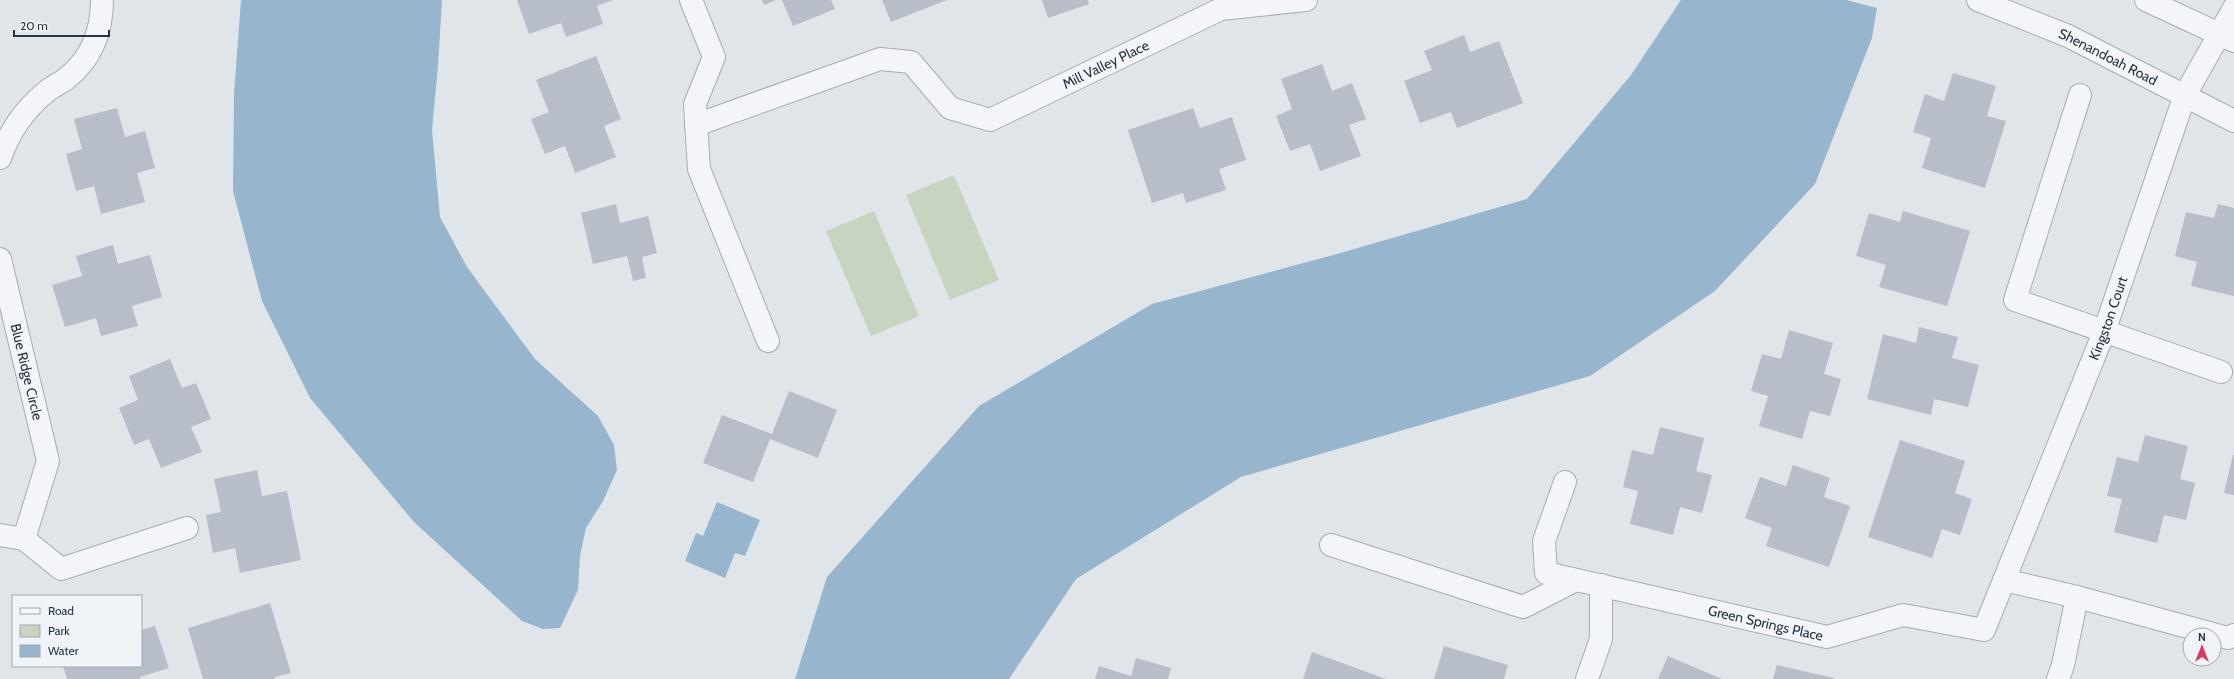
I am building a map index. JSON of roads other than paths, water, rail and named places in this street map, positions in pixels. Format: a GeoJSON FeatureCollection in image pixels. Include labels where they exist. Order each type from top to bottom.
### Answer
{"type":"FeatureCollection","features":[{"type":"Feature","properties":{"kind":"street"},"geometry":{"type":"LineString","coordinates":[[0,158],[14,128],[29,108],[47,90],[68,78],[85,60],[97,38],[102,16],[102,0]]}},
{"type":"Feature","properties":{"kind":"street"},"geometry":{"type":"LineString","coordinates":[[691,0],[714,57],[695,104],[699,169],[768,341]]}},
{"type":"Feature","properties":{"kind":"street","name":"Mill Valley Place"},"geometry":{"type":"LineString","coordinates":[[696,125],[880,59],[911,62],[950,108],[990,120],[1221,4],[1306,0]]}},
{"type":"Feature","properties":{"kind":"street","name":"Shenandoah Road"},"geometry":{"type":"LineString","coordinates":[[1978,0],[2068,36],[2234,121]]}},
{"type":"Feature","properties":{"kind":"street"},"geometry":{"type":"LineString","coordinates":[[2146,0],[2227,37]]}},
{"type":"Feature","properties":{"kind":"street","name":"Kingston Court"},"geometry":{"type":"LineString","coordinates":[[1984,630],[2104,332],[2185,95],[2227,37],[2234,8]]}},
{"type":"Feature","properties":{"kind":"street"},"geometry":{"type":"LineString","coordinates":[[2080,96],[2015,300],[2221,372]]}},
{"type":"Feature","properties":{"kind":"street","name":"Blue Ridge Circle"},"geometry":{"type":"LineString","coordinates":[[0,260],[48,461],[24,539]]}},
{"type":"Feature","properties":{"kind":"street","name":"Green Springs Place"},"geometry":{"type":"LineString","coordinates":[[1565,482],[1544,541],[1546,573],[1827,637],[1903,615],[1984,630]]}},
{"type":"Feature","properties":{"kind":"street"},"geometry":{"type":"LineString","coordinates":[[0,535],[24,539],[61,568],[187,528]]}},
{"type":"Feature","properties":{"kind":"street"},"geometry":{"type":"LineString","coordinates":[[1331,545],[1524,607],[1576,580]]}},
{"type":"Feature","properties":{"kind":"street"},"geometry":{"type":"LineString","coordinates":[[2004,580],[2077,596],[2228,638],[2234,635]]}},
{"type":"Feature","properties":{"kind":"street"},"geometry":{"type":"LineString","coordinates":[[1587,679],[1601,639],[1601,585]]}},
{"type":"Feature","properties":{"kind":"street"},"geometry":{"type":"LineString","coordinates":[[2058,679],[2063,665],[2077,596]]}},
{"type":"Feature","properties":{"kind":"water"},"geometry":{"type":"Polygon","coordinates":[[[241,0],[442,0],[432,130],[440,217],[467,267],[535,359],[598,416],[614,445],[617,470],[603,501],[586,528],[580,556],[578,590],[560,628],[543,629],[522,621],[414,522],[310,398],[262,301],[233,191],[234,94],[241,0]]]}},
{"type":"Feature","properties":{"kind":"water"},"geometry":{"type":"Polygon","coordinates":[[[1681,0],[1846,0],[1877,8],[1872,38],[1815,184],[1715,291],[1590,376],[1241,477],[1076,579],[1009,679],[795,679],[827,577],[979,406],[1152,304],[1337,254],[1527,199],[1631,75],[1681,0]]]}},
{"type":"Feature","properties":{"kind":"water"},"geometry":{"type":"Polygon","coordinates":[[[717,502],[760,520],[745,556],[735,553],[725,578],[685,561],[696,533],[703,536],[717,502]]]}}]}
